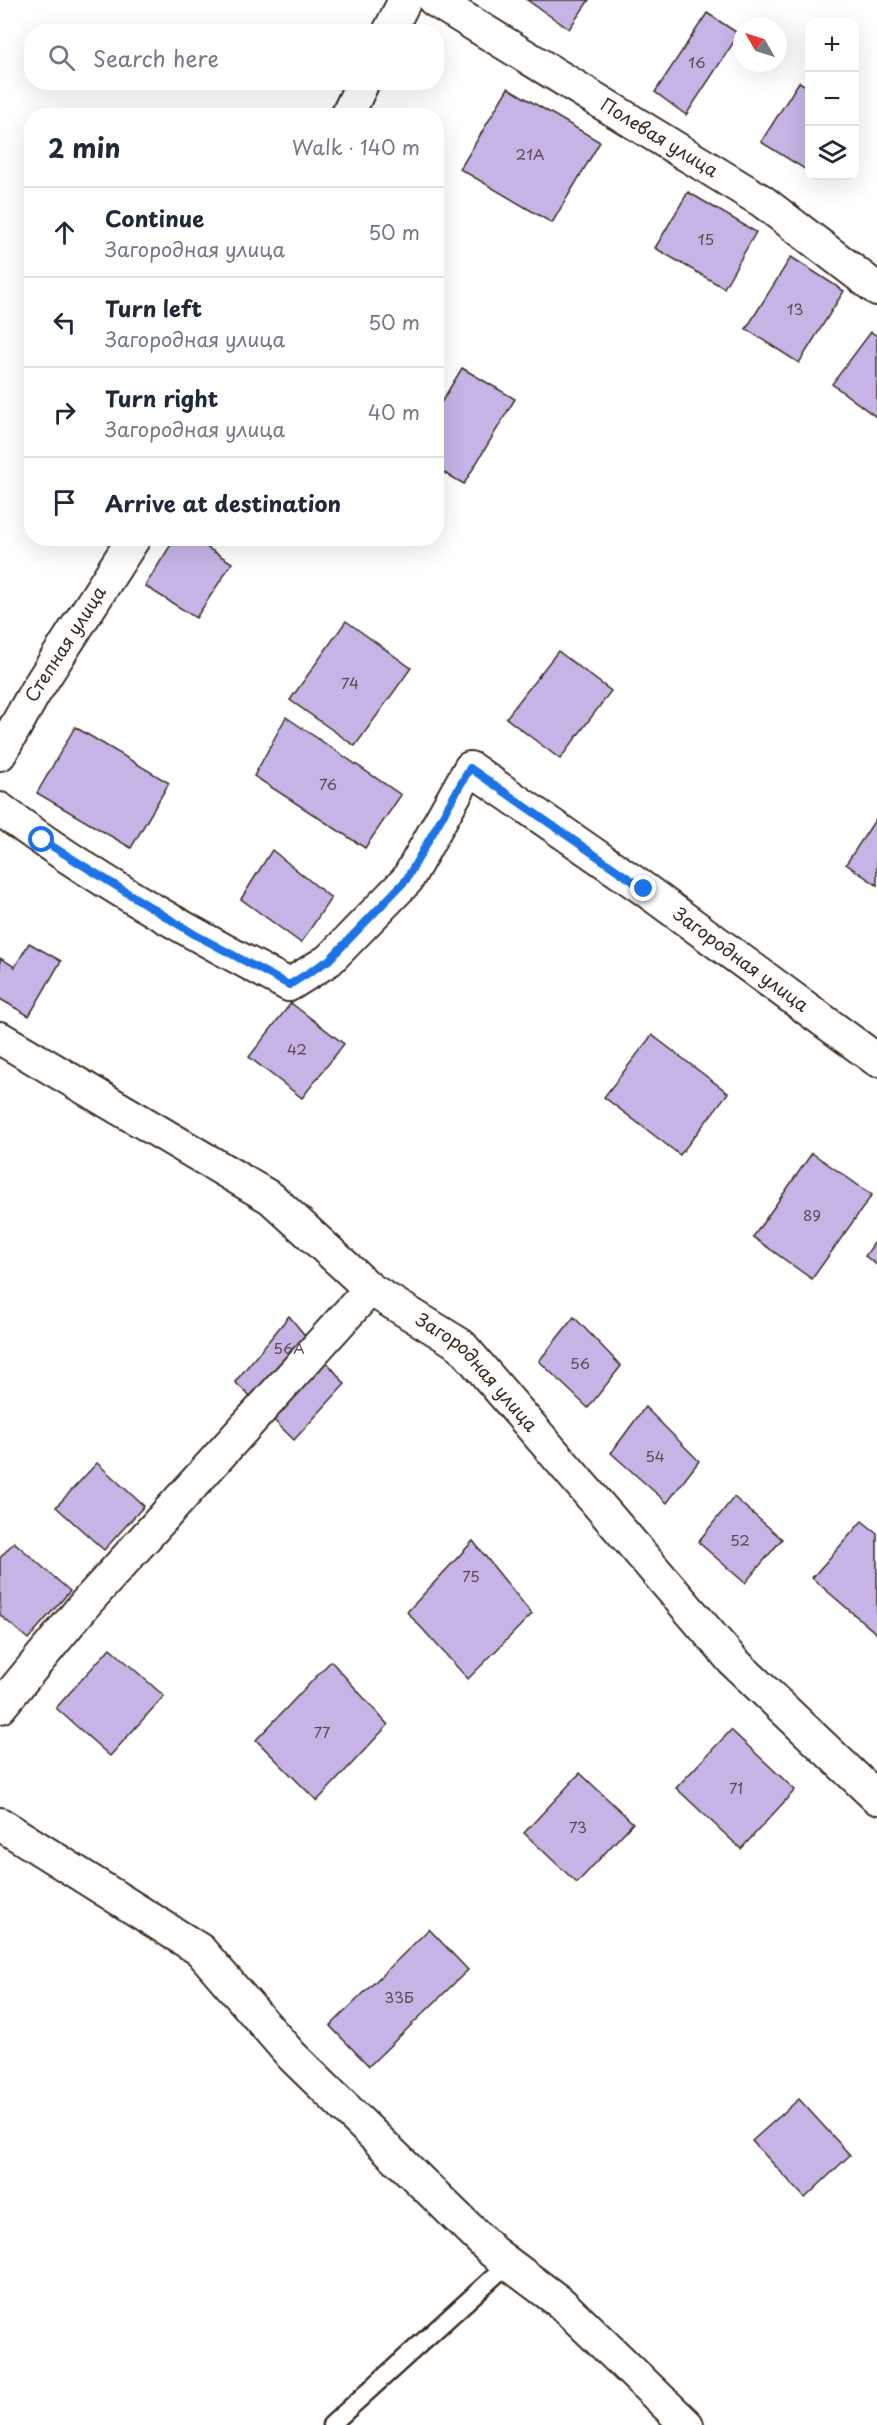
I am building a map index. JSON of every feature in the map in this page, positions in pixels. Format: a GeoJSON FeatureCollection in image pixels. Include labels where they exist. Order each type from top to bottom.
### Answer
{"type":"FeatureCollection","features":[{"type":"Feature","properties":{"kind":"street"},"geometry":{"type":"LineString","coordinates":[[393,24],[405,0]]}},
{"type":"Feature","properties":{"kind":"street","name":"Полевая улица"},"geometry":{"type":"LineString","coordinates":[[434,0],[762,201],[877,289]]}},
{"type":"Feature","properties":{"kind":"street"},"geometry":{"type":"LineString","coordinates":[[351,108],[359,90]]}},
{"type":"Feature","properties":{"kind":"street","name":"Степная улица"},"geometry":{"type":"LineString","coordinates":[[0,754],[35,692],[129,546]]}},
{"type":"Feature","properties":{"kind":"street","name":"Загородная улица"},"geometry":{"type":"LineString","coordinates":[[0,809],[42,840],[194,934],[289,985],[329,960],[406,880],[470,768],[653,896],[877,1060]]}},
{"type":"Feature","properties":{"kind":"street","name":"Загородная улица"},"geometry":{"type":"LineString","coordinates":[[0,1038],[271,1198],[370,1289],[461,1345],[733,1661],[877,1798]]}},
{"type":"Feature","properties":{"kind":"street"},"geometry":{"type":"LineString","coordinates":[[0,1707],[84,1604],[370,1289]]}},
{"type":"Feature","properties":{"kind":"street"},"geometry":{"type":"LineString","coordinates":[[0,1824],[200,1950],[292,2056],[493,2252],[561,2303],[687,2425]]}},
{"type":"Feature","properties":{"kind":"lane"},"geometry":{"type":"LineString","coordinates":[[331,2425],[508,2264]]}},
{"type":"Feature","properties":{"kind":"building"},"geometry":{"type":"Polygon","coordinates":[[[527,0],[589,0],[569,29],[527,0]]]}},
{"type":"Feature","properties":{"kind":"building"},"geometry":{"type":"Polygon","coordinates":[[[707,13],[733,30],[733,43],[686,115],[655,92],[707,13]]]}},
{"type":"Feature","properties":{"kind":"building"},"geometry":{"type":"Polygon","coordinates":[[[799,82],[805,85],[805,169],[761,142],[799,82]]]}},
{"type":"Feature","properties":{"kind":"building"},"geometry":{"type":"Polygon","coordinates":[[[508,88],[600,142],[552,223],[460,169],[508,88]]]}},
{"type":"Feature","properties":{"kind":"building"},"geometry":{"type":"Polygon","coordinates":[[[688,192],[756,232],[724,288],[655,248],[688,192]]]}},
{"type":"Feature","properties":{"kind":"building"},"geometry":{"type":"Polygon","coordinates":[[[791,257],[844,291],[799,363],[746,329],[791,257]]]}},
{"type":"Feature","properties":{"kind":"building"},"geometry":{"type":"Polygon","coordinates":[[[871,332],[877,336],[877,412],[875,416],[832,384],[871,332]]]}},
{"type":"Feature","properties":{"kind":"building"},"geometry":{"type":"Polygon","coordinates":[[[462,368],[515,399],[464,484],[444,473],[444,398],[462,368]]]}},
{"type":"Feature","properties":{"kind":"building"},"geometry":{"type":"Polygon","coordinates":[[[170,546],[205,546],[232,563],[196,618],[145,586],[170,546]]]}},
{"type":"Feature","properties":{"kind":"building"},"geometry":{"type":"Polygon","coordinates":[[[346,621],[411,668],[355,746],[290,700],[346,621]]]}},
{"type":"Feature","properties":{"kind":"building"},"geometry":{"type":"Polygon","coordinates":[[[558,651],[611,691],[560,759],[506,718],[558,651]]]}},
{"type":"Feature","properties":{"kind":"building"},"geometry":{"type":"Polygon","coordinates":[[[286,717],[401,795],[365,848],[254,776],[286,717]]]}},
{"type":"Feature","properties":{"kind":"building"},"geometry":{"type":"Polygon","coordinates":[[[75,727],[169,783],[131,848],[37,793],[75,727]]]}},
{"type":"Feature","properties":{"kind":"building"},"geometry":{"type":"Polygon","coordinates":[[[877,817],[877,885],[846,864],[877,817]]]}},
{"type":"Feature","properties":{"kind":"building"},"geometry":{"type":"Polygon","coordinates":[[[272,850],[331,898],[301,943],[241,899],[272,850]]]}},
{"type":"Feature","properties":{"kind":"building"},"geometry":{"type":"Polygon","coordinates":[[[29,943],[61,961],[29,1016],[0,999],[0,958],[15,967],[29,943]]]}},
{"type":"Feature","properties":{"kind":"building"},"geometry":{"type":"Polygon","coordinates":[[[291,1003],[344,1044],[302,1098],[249,1057],[291,1003]]]}},
{"type":"Feature","properties":{"kind":"building"},"geometry":{"type":"Polygon","coordinates":[[[652,1035],[728,1093],[680,1155],[604,1097],[652,1035]]]}},
{"type":"Feature","properties":{"kind":"building"},"geometry":{"type":"Polygon","coordinates":[[[812,1153],[872,1195],[812,1279],[753,1237],[812,1153]]]}},
{"type":"Feature","properties":{"kind":"building"},"geometry":{"type":"Polygon","coordinates":[[[877,1239],[877,1265],[865,1256],[877,1239]]]}},
{"type":"Feature","properties":{"kind":"building"},"geometry":{"type":"Polygon","coordinates":[[[289,1316],[345,1384],[294,1440],[235,1382],[289,1316]]]}},
{"type":"Feature","properties":{"kind":"building"},"geometry":{"type":"Polygon","coordinates":[[[574,1317],[621,1366],[588,1408],[539,1361],[574,1317]]]}},
{"type":"Feature","properties":{"kind":"building"},"geometry":{"type":"Polygon","coordinates":[[[645,1407],[699,1461],[667,1503],[611,1453],[645,1407]]]}},
{"type":"Feature","properties":{"kind":"building"},"geometry":{"type":"Polygon","coordinates":[[[97,1463],[144,1506],[104,1550],[56,1507],[97,1463]]]}},
{"type":"Feature","properties":{"kind":"building"},"geometry":{"type":"Polygon","coordinates":[[[734,1497],[782,1539],[745,1583],[698,1542],[734,1497]]]}},
{"type":"Feature","properties":{"kind":"building"},"geometry":{"type":"Polygon","coordinates":[[[862,1521],[877,1533],[877,1634],[812,1578],[862,1521]]]}},
{"type":"Feature","properties":{"kind":"building"},"geometry":{"type":"Polygon","coordinates":[[[473,1541],[532,1614],[468,1679],[407,1612],[473,1541]]]}},
{"type":"Feature","properties":{"kind":"building"},"geometry":{"type":"Polygon","coordinates":[[[14,1542],[70,1591],[28,1639],[0,1615],[0,1558],[14,1542]]]}},
{"type":"Feature","properties":{"kind":"building"},"geometry":{"type":"Polygon","coordinates":[[[110,1648],[164,1696],[110,1756],[56,1708],[110,1648]]]}},
{"type":"Feature","properties":{"kind":"building"},"geometry":{"type":"Polygon","coordinates":[[[331,1661],[388,1725],[317,1801],[256,1740],[331,1661]]]}},
{"type":"Feature","properties":{"kind":"building"},"geometry":{"type":"Polygon","coordinates":[[[731,1730],[795,1790],[741,1849],[676,1788],[731,1730]]]}},
{"type":"Feature","properties":{"kind":"building"},"geometry":{"type":"Polygon","coordinates":[[[580,1773],[633,1823],[577,1883],[524,1833],[580,1773]]]}},
{"type":"Feature","properties":{"kind":"building"},"geometry":{"type":"Polygon","coordinates":[[[429,1929],[468,1970],[369,2066],[330,2026],[429,1929]]]}},
{"type":"Feature","properties":{"kind":"building"},"geometry":{"type":"Polygon","coordinates":[[[799,2099],[850,2155],[805,2198],[752,2141],[799,2099]]]}},
{"type":"Feature","properties":{"kind":"route"},"geometry":{"type":"LineString","coordinates":[[42,840],[194,934],[289,985],[329,960],[406,880],[470,768],[644,889]]}}]}
